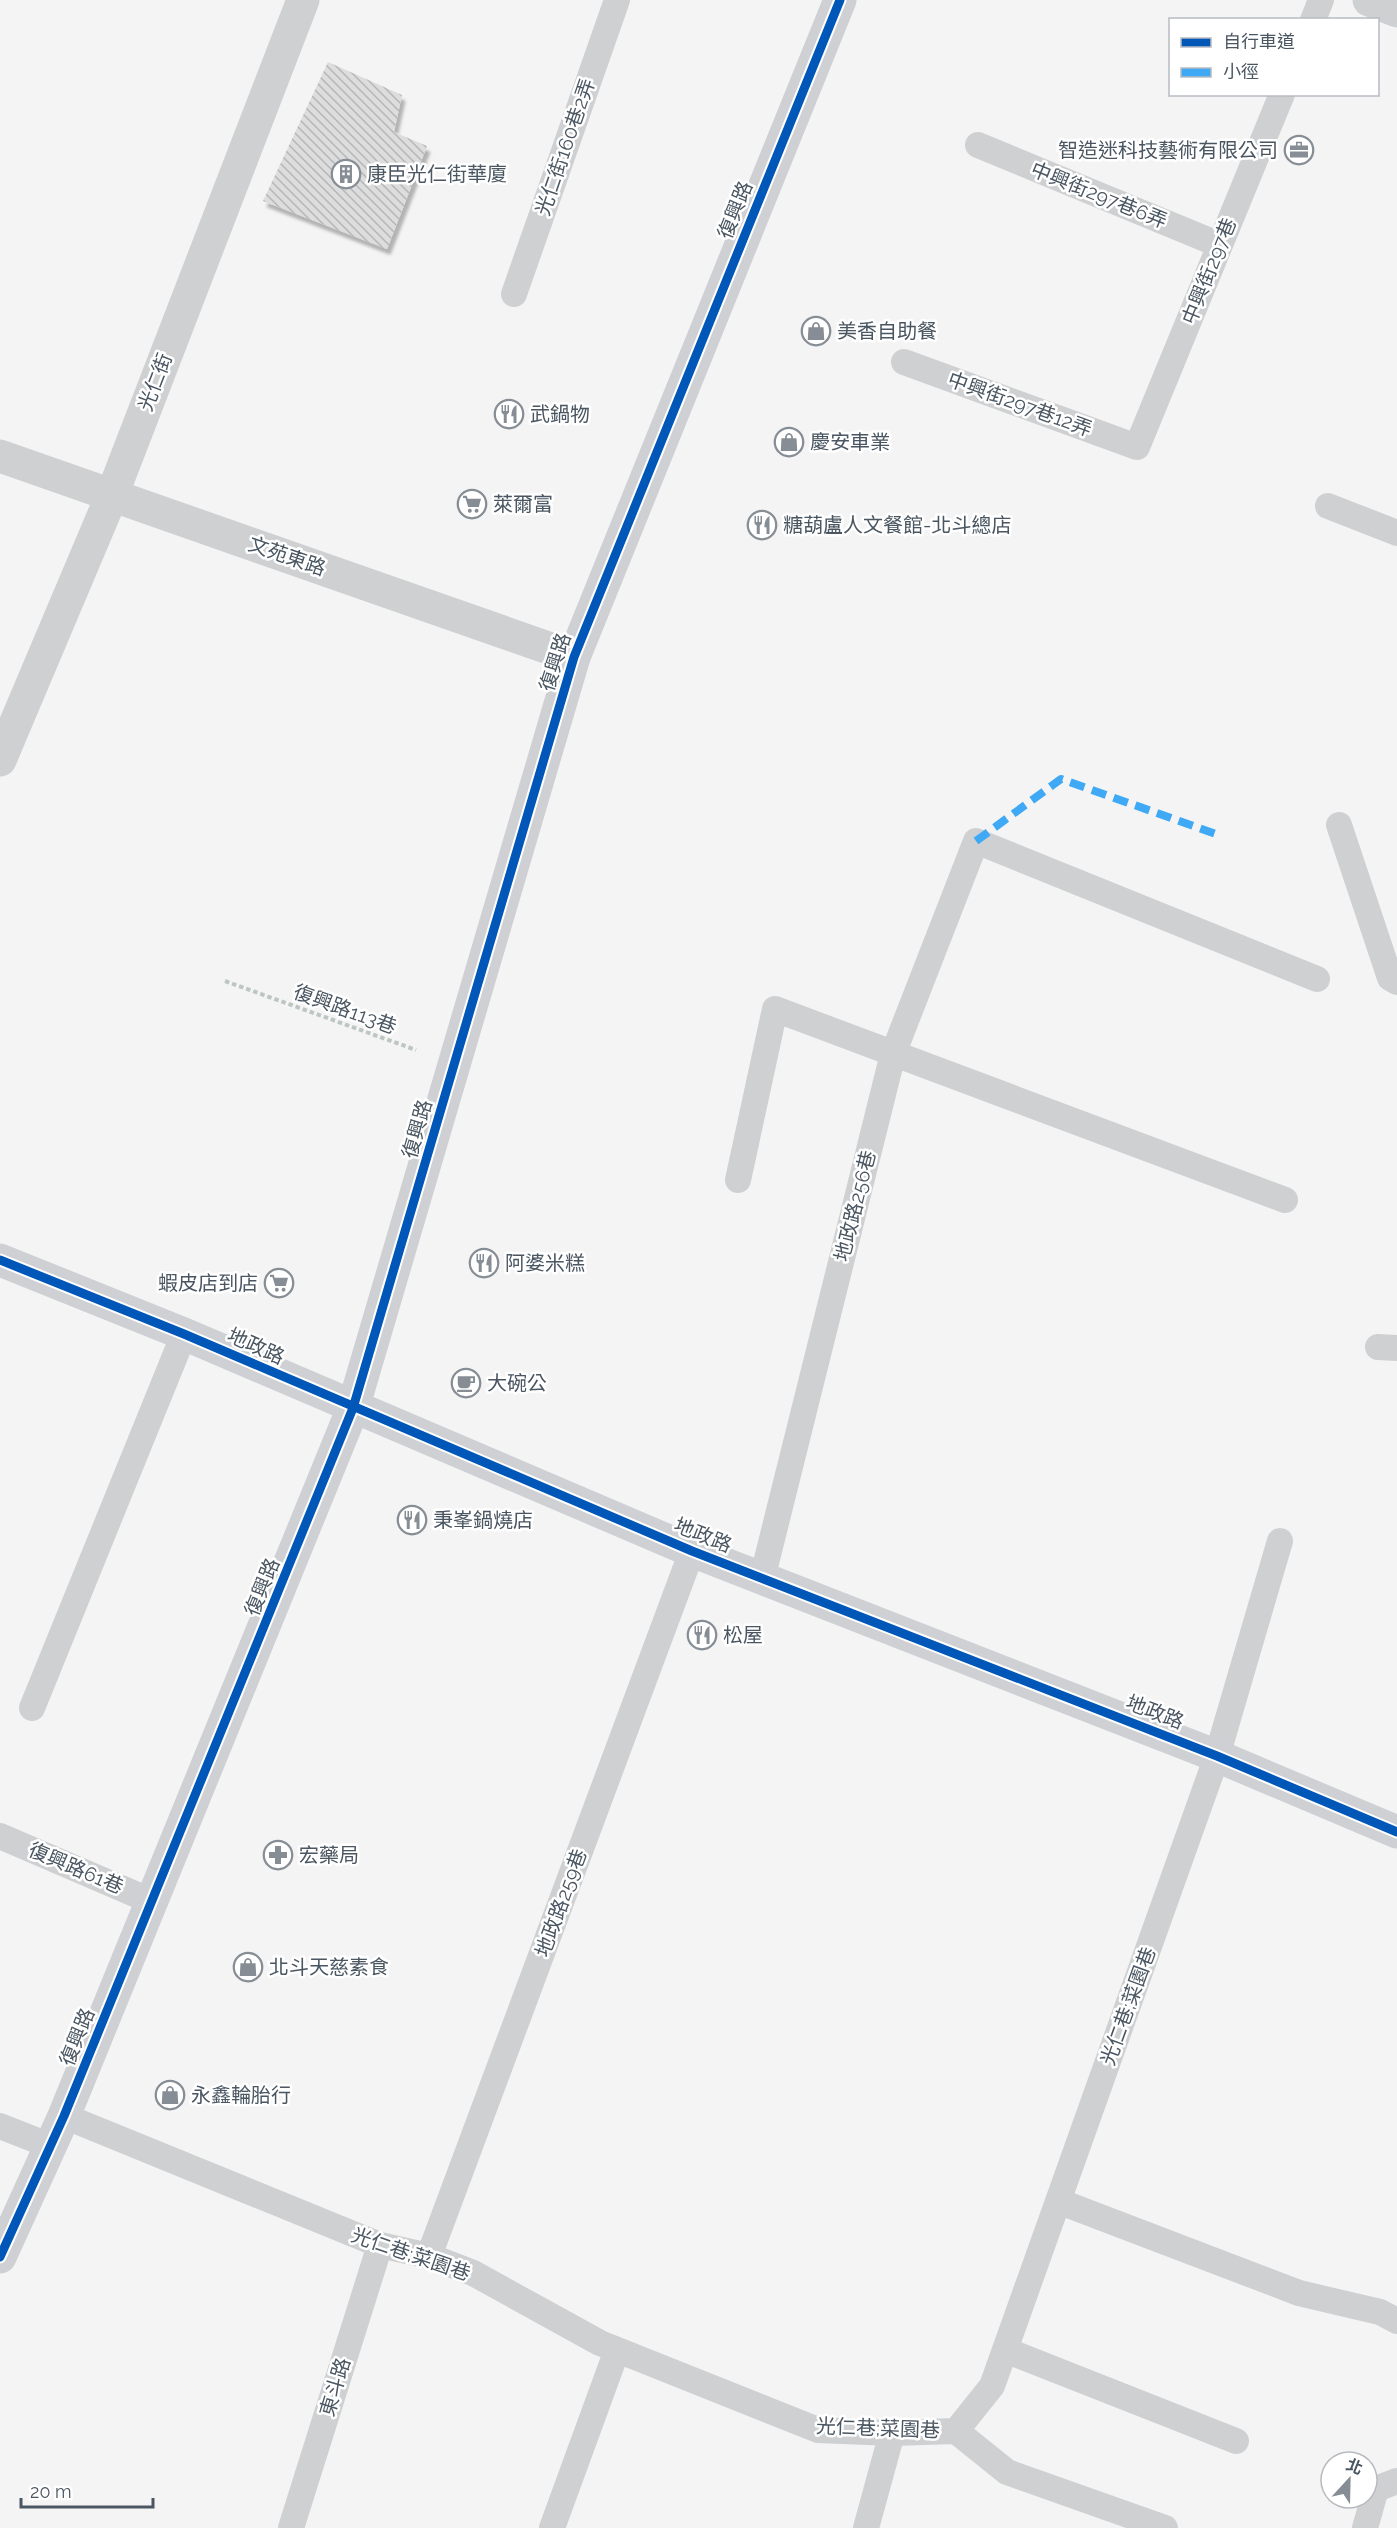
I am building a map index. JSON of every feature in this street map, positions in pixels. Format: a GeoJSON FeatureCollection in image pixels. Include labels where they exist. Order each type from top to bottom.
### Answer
{"type":"FeatureCollection","features":[{"type":"Feature","properties":{"kind":"street","name":"光仁街"},"geometry":{"type":"LineString","coordinates":[[0,760],[112,495],[303,0]]}},
{"type":"Feature","properties":{"kind":"street","name":"復興路"},"geometry":{"type":"LineString","coordinates":[[0,2258],[64,2116],[353,1408],[574,657],[840,0]]}},
{"type":"Feature","properties":{"kind":"street"},"geometry":{"type":"LineString","coordinates":[[1369,0],[1397,11]]}},
{"type":"Feature","properties":{"kind":"street","name":"文苑東路"},"geometry":{"type":"LineString","coordinates":[[0,456],[574,657]]}},
{"type":"Feature","properties":{"kind":"street","name":"地政路"},"geometry":{"type":"LineString","coordinates":[[0,1260],[184,1334],[692,1551],[1217,1755],[1397,1832]]}},
{"type":"Feature","properties":{"kind":"lane","name":"光仁街160巷2弄"},"geometry":{"type":"LineString","coordinates":[[514,294],[617,0]]}},
{"type":"Feature","properties":{"kind":"lane"},"geometry":{"type":"LineString","coordinates":[[1314,18],[1321,0]]}},
{"type":"Feature","properties":{"kind":"lane","name":"中興街297巷"},"geometry":{"type":"LineString","coordinates":[[1137,447],[1281,96]]}},
{"type":"Feature","properties":{"kind":"lane","name":"中興街297巷6弄"},"geometry":{"type":"LineString","coordinates":[[978,145],[1220,245]]}},
{"type":"Feature","properties":{"kind":"lane","name":"中興街297巷12弄"},"geometry":{"type":"LineString","coordinates":[[904,362],[1137,447]]}},
{"type":"Feature","properties":{"kind":"lane"},"geometry":{"type":"LineString","coordinates":[[1328,506],[1397,533]]}},
{"type":"Feature","properties":{"kind":"lane"},"geometry":{"type":"LineString","coordinates":[[1339,825],[1390,978],[1397,982]]}},
{"type":"Feature","properties":{"kind":"lane","name":"地政路256巷"},"geometry":{"type":"LineString","coordinates":[[762,1579],[893,1054],[976,842],[1317,979]]}},
{"type":"Feature","properties":{"kind":"lane"},"geometry":{"type":"LineString","coordinates":[[738,1180],[776,1009],[1285,1200]]}},
{"type":"Feature","properties":{"kind":"lane"},"geometry":{"type":"LineString","coordinates":[[32,1708],[184,1334]]}},
{"type":"Feature","properties":{"kind":"lane","name":"光仁巷;菜園巷"},"geometry":{"type":"LineString","coordinates":[[64,2116],[380,2245],[429,2256],[473,2273],[600,2343],[818,2430],[892,2433],[956,2431],[992,2386],[1217,1755],[1280,1541]]}},
{"type":"Feature","properties":{"kind":"lane","name":"地政路259巷"},"geometry":{"type":"LineString","coordinates":[[429,2256],[692,1551]]}},
{"type":"Feature","properties":{"kind":"lane","name":"復興路61巷"},"geometry":{"type":"LineString","coordinates":[[0,1836],[151,1901]]}},
{"type":"Feature","properties":{"kind":"lane"},"geometry":{"type":"LineString","coordinates":[[0,2126],[51,2146]]}},
{"type":"Feature","properties":{"kind":"lane"},"geometry":{"type":"LineString","coordinates":[[1058,2201],[1299,2293],[1380,2312],[1397,2321]]}},
{"type":"Feature","properties":{"kind":"lane","name":"東斗路"},"geometry":{"type":"LineString","coordinates":[[291,2528],[380,2245]]}},
{"type":"Feature","properties":{"kind":"lane"},"geometry":{"type":"LineString","coordinates":[[552,2528],[617,2350]]}},
{"type":"Feature","properties":{"kind":"lane"},"geometry":{"type":"LineString","coordinates":[[1005,2350],[1236,2441]]}},
{"type":"Feature","properties":{"kind":"lane"},"geometry":{"type":"LineString","coordinates":[[956,2431],[1007,2472],[1165,2528]]}},
{"type":"Feature","properties":{"kind":"lane"},"geometry":{"type":"LineString","coordinates":[[866,2528],[892,2433]]}},
{"type":"Feature","properties":{"kind":"lane"},"geometry":{"type":"LineString","coordinates":[[1365,2528],[1376,2488],[1397,2481]]}},
{"type":"Feature","properties":{"kind":"building","name":"康臣光仁街華廈"},"geometry":{"type":"Polygon","coordinates":[[[328,62],[402,95],[394,132],[427,146],[387,249],[263,201],[328,62]]]}},
{"type":"Feature","properties":{"kind":"marked path"},"geometry":{"type":"LineString","coordinates":[[976,841],[1061,779],[1216,834]]}},
{"type":"Feature","properties":{"kind":"cycle path"},"geometry":{"type":"LineString","coordinates":[[0,2257],[64,2116],[353,1408],[574,657],[840,0]]}},
{"type":"Feature","properties":{"kind":"cycle path"},"geometry":{"type":"LineString","coordinates":[[0,1260],[184,1334],[692,1551],[1217,1756],[1397,1832]]}},
{"type":"Feature","properties":{"kind":"place","name":"智造迷科技藝術有限公司"},"geometry":{"type":"Point","coordinates":[1299,150]}},
{"type":"Feature","properties":{"kind":"place","name":"康臣光仁街華廈"},"geometry":{"type":"Point","coordinates":[346,174]}},
{"type":"Feature","properties":{"kind":"place","name":"美香自助餐"},"geometry":{"type":"Point","coordinates":[816,331]}},
{"type":"Feature","properties":{"kind":"place","name":"武鍋物"},"geometry":{"type":"Point","coordinates":[509,414]}},
{"type":"Feature","properties":{"kind":"place","name":"慶安車業"},"geometry":{"type":"Point","coordinates":[789,442]}},
{"type":"Feature","properties":{"kind":"place","name":"萊爾富"},"geometry":{"type":"Point","coordinates":[472,504]}},
{"type":"Feature","properties":{"kind":"place","name":"糖葫盧人文餐館-北斗總店"},"geometry":{"type":"Point","coordinates":[762,525]}},
{"type":"Feature","properties":{"kind":"place","name":"阿婆米糕"},"geometry":{"type":"Point","coordinates":[484,1263]}},
{"type":"Feature","properties":{"kind":"place","name":"蝦皮店到店"},"geometry":{"type":"Point","coordinates":[279,1283]}},
{"type":"Feature","properties":{"kind":"place","name":"大碗公"},"geometry":{"type":"Point","coordinates":[466,1383]}},
{"type":"Feature","properties":{"kind":"place","name":"秉峯鍋燒店"},"geometry":{"type":"Point","coordinates":[412,1520]}},
{"type":"Feature","properties":{"kind":"place","name":"松屋"},"geometry":{"type":"Point","coordinates":[702,1635]}},
{"type":"Feature","properties":{"kind":"place","name":"宏藥局"},"geometry":{"type":"Point","coordinates":[278,1855]}},
{"type":"Feature","properties":{"kind":"place","name":"北斗天慈素食"},"geometry":{"type":"Point","coordinates":[248,1967]}},
{"type":"Feature","properties":{"kind":"place","name":"永鑫輪胎行"},"geometry":{"type":"Point","coordinates":[170,2095]}}]}
